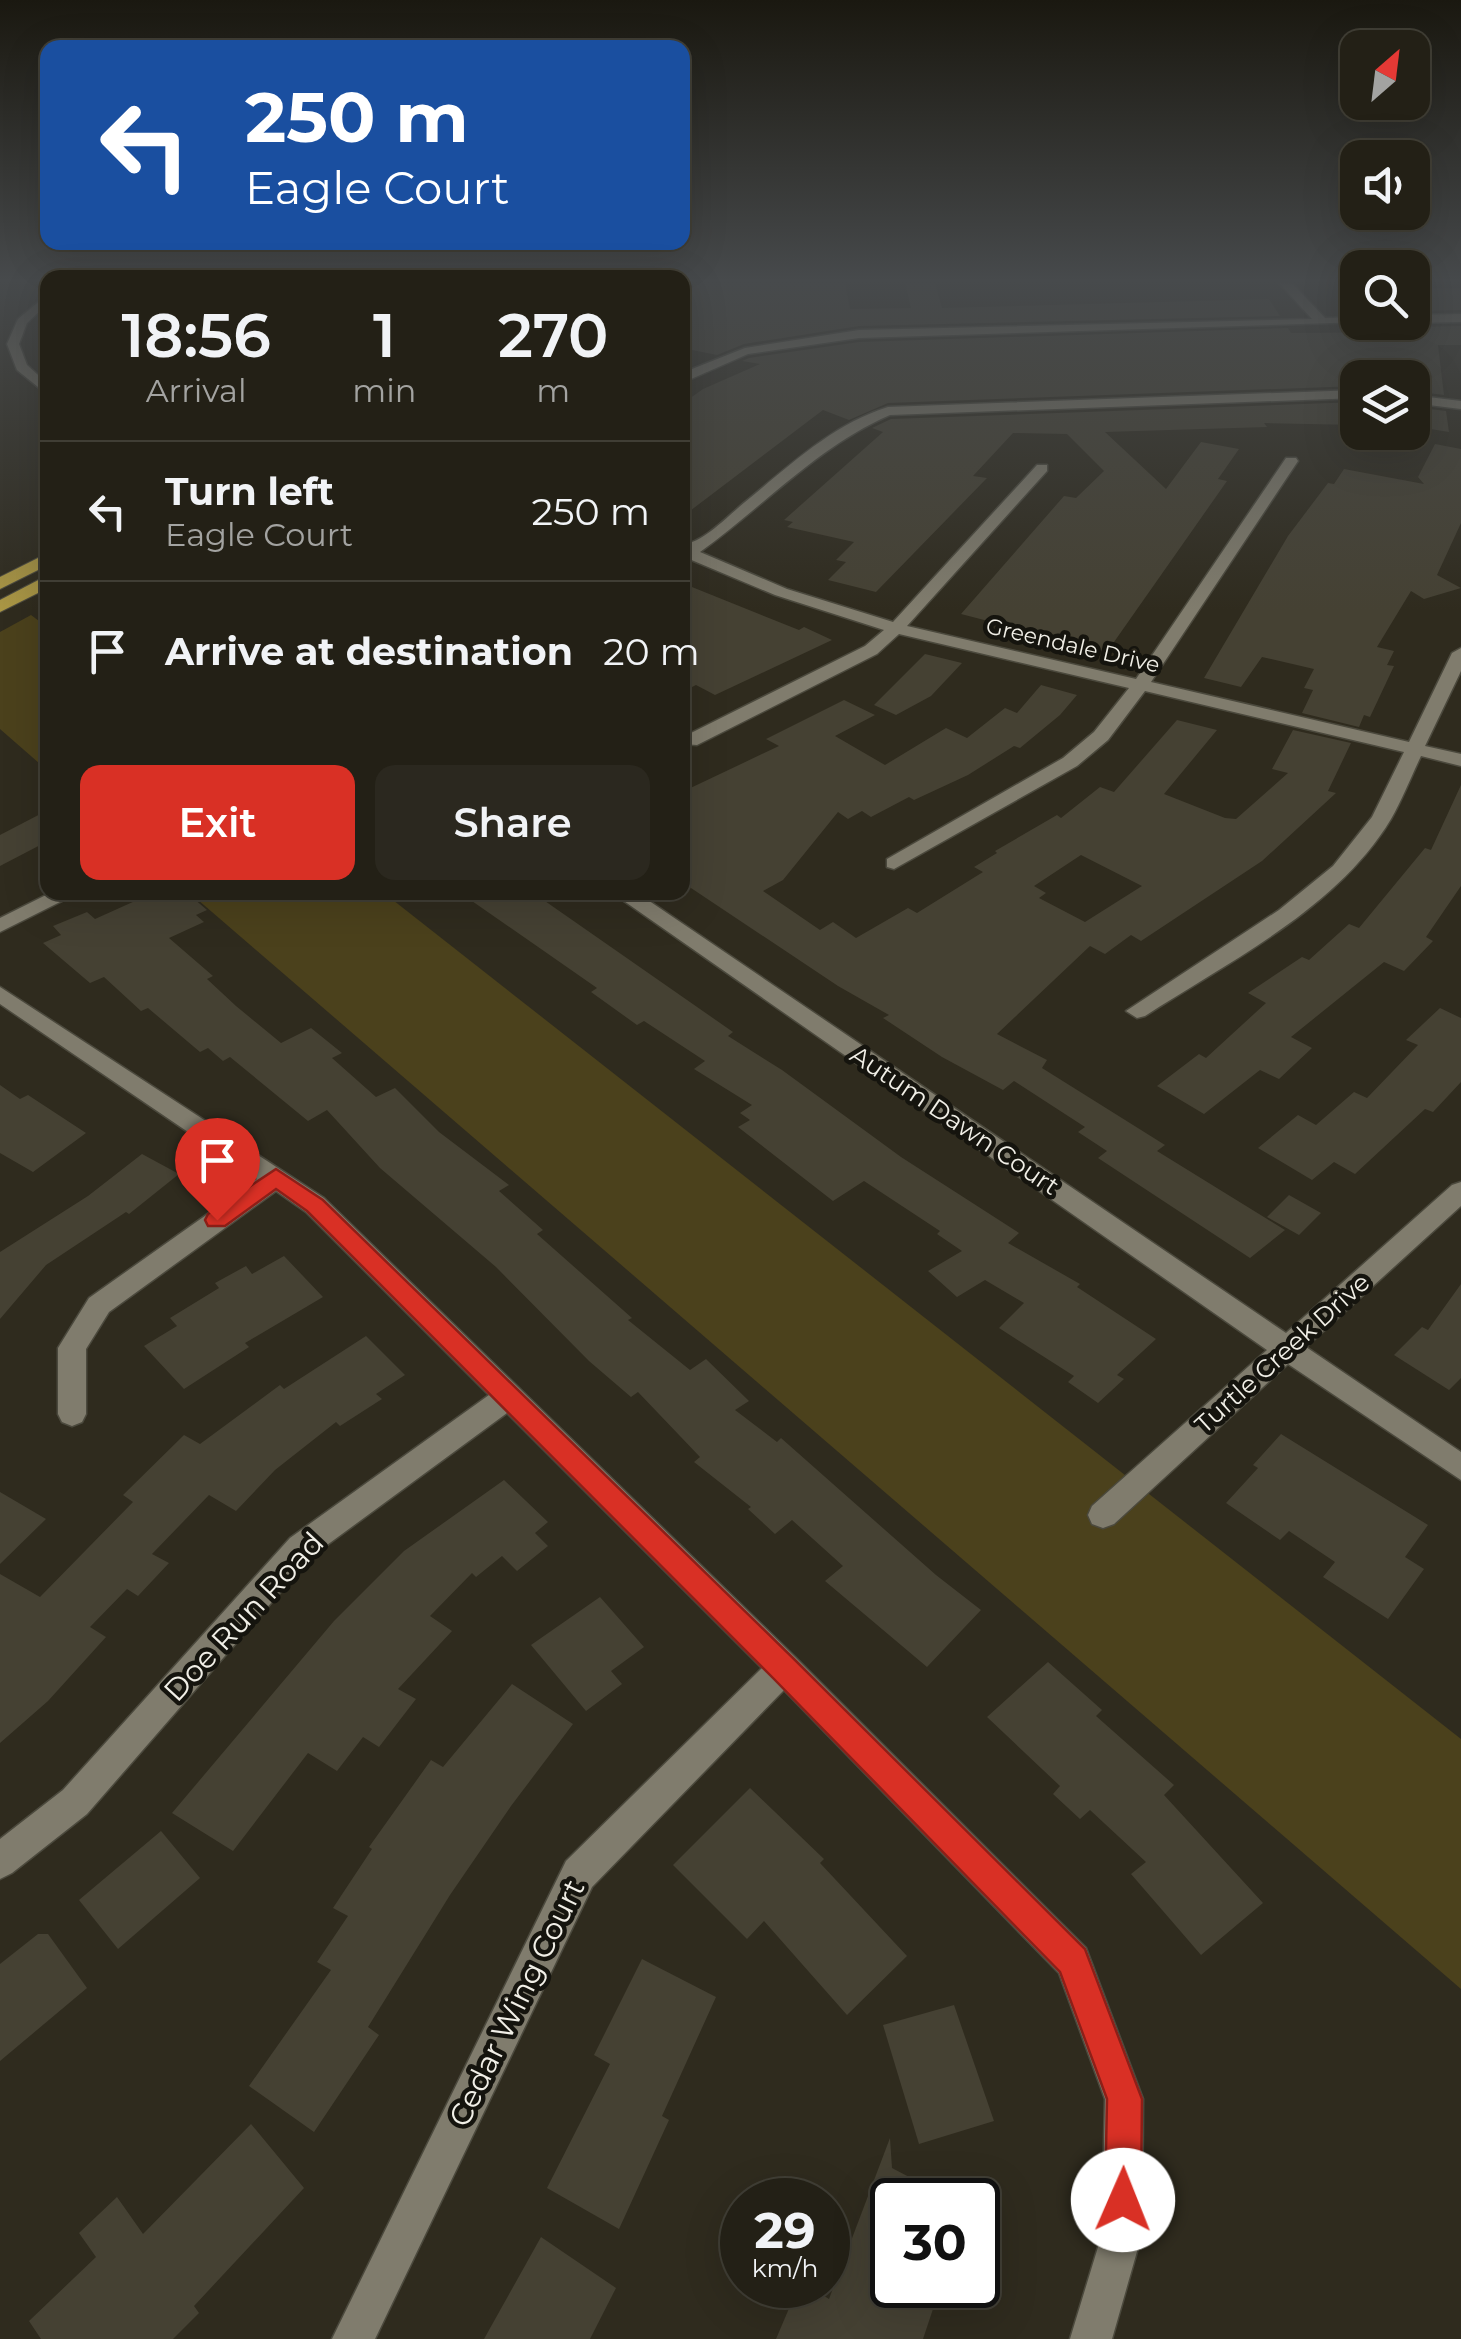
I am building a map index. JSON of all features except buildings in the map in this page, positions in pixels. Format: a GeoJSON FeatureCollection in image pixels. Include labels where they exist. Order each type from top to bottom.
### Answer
{"type":"FeatureCollection","features":[{"type":"Feature","properties":{"kind":"main road"},"geometry":{"type":"LineString","coordinates":[[0,584],[40,562]]}},
{"type":"Feature","properties":{"kind":"main road"},"geometry":{"type":"LineString","coordinates":[[0,608],[40,585]]}},
{"type":"Feature","properties":{"kind":"street"},"geometry":{"type":"LineString","coordinates":[[690,549],[720,532],[858,421],[888,411],[1340,395]]}},
{"type":"Feature","properties":{"kind":"street"},"geometry":{"type":"LineString","coordinates":[[1430,401],[1461,405]]}},
{"type":"Feature","properties":{"kind":"street"},"geometry":{"type":"LineString","coordinates":[[894,863],[1070,762],[1101,736],[1141,684],[1291,460]]}},
{"type":"Feature","properties":{"kind":"street"},"geometry":{"type":"LineString","coordinates":[[690,741],[870,650],[896,628],[1042,468]]}},
{"type":"Feature","properties":{"kind":"street","name":"Greendale Drive"},"geometry":{"type":"LineString","coordinates":[[690,553],[780,592],[896,628],[1461,760]]}},
{"type":"Feature","properties":{"kind":"street"},"geometry":{"type":"LineString","coordinates":[[1137,1011],[1286,914],[1340,870],[1381,819],[1461,654]]}},
{"type":"Feature","properties":{"kind":"street"},"geometry":{"type":"LineString","coordinates":[[0,926],[54,900]]}},
{"type":"Feature","properties":{"kind":"street","name":"Autum Dawn Court"},"geometry":{"type":"LineString","coordinates":[[633,900],[1461,1468]]}},
{"type":"Feature","properties":{"kind":"street"},"geometry":{"type":"LineString","coordinates":[[0,994],[315,1206],[784,1668],[1073,1961],[1124,2099],[1122,2234],[1091,2339]]}},
{"type":"Feature","properties":{"kind":"street"},"geometry":{"type":"LineString","coordinates":[[72,1414],[72,1348],[99,1306],[276,1178]]}},
{"type":"Feature","properties":{"kind":"street","name":"Turtle Creek Drive"},"geometry":{"type":"LineString","coordinates":[[1103,1515],[1461,1191]]}},
{"type":"Feature","properties":{"kind":"street","name":"Doe Run Road"},"geometry":{"type":"LineString","coordinates":[[0,1861],[75,1802],[301,1547],[509,1396]]}},
{"type":"Feature","properties":{"kind":"street","name":"Cedar Wing Court"},"geometry":{"type":"LineString","coordinates":[[354,2339],[579,1874],[784,1668]]}},
{"type":"Feature","properties":{"kind":"shaded area"},"geometry":{"type":"Polygon","coordinates":[[[31,615],[40,622],[40,764],[0,729],[0,632],[31,615]]]}},
{"type":"Feature","properties":{"kind":"shaded area"},"geometry":{"type":"Polygon","coordinates":[[[198,900],[393,900],[1461,1739],[1461,1989],[198,900]]]}},
{"type":"Feature","properties":{"kind":"route"},"geometry":{"type":"LineString","coordinates":[[217,1220],[276,1178],[315,1206],[784,1668],[1073,1961],[1124,2099],[1123,2200]]}}]}
